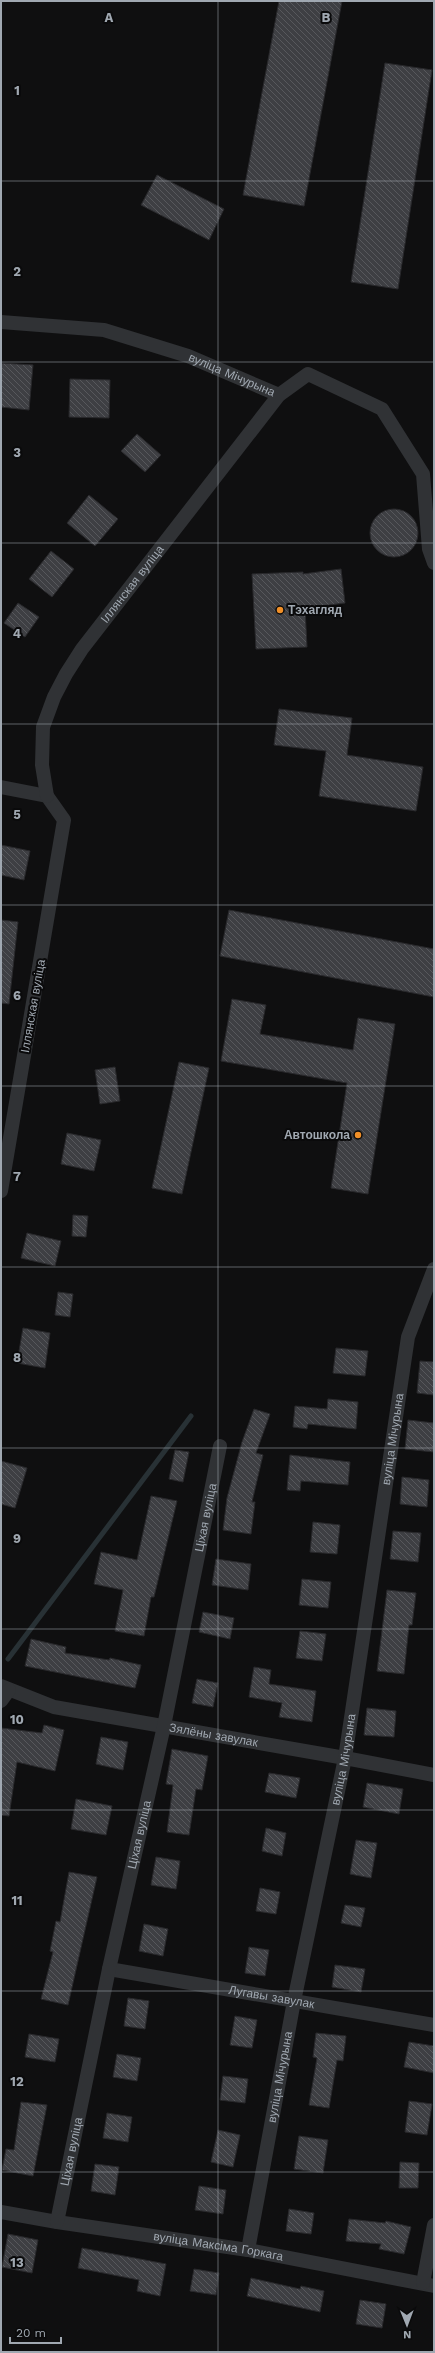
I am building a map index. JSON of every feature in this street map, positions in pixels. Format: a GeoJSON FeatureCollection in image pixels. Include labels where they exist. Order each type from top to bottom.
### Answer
{"type":"FeatureCollection","features":[{"type":"Feature","properties":{"kind":"street","name":"вуліца Мічурына"},"geometry":{"type":"LineString","coordinates":[[1,322],[104,330],[188,356],[279,395],[308,374],[382,409],[423,474],[429,549],[434,563]]}},
{"type":"Feature","properties":{"kind":"street","name":"Іллянская вуліца"},"geometry":{"type":"LineString","coordinates":[[1,1192],[33,1012],[64,820],[47,796],[42,765],[43,727],[54,697],[66,674],[82,649],[279,395]]}},
{"type":"Feature","properties":{"kind":"street"},"geometry":{"type":"LineString","coordinates":[[1,787],[47,796]]}},
{"type":"Feature","properties":{"kind":"street","name":"вуліца Мічурына"},"geometry":{"type":"LineString","coordinates":[[248,2250],[294,2001],[345,1758],[408,1337],[434,1269]]}},
{"type":"Feature","properties":{"kind":"street","name":"Ціхая вуліца"},"geometry":{"type":"LineString","coordinates":[[57,2222],[109,1969],[164,1726],[220,1446]]}},
{"type":"Feature","properties":{"kind":"street","name":"Зялёны завулак"},"geometry":{"type":"LineString","coordinates":[[4,1692],[54,1707],[434,1775]]}},
{"type":"Feature","properties":{"kind":"street","name":"Лугавы завулак"},"geometry":{"type":"LineString","coordinates":[[109,1969],[434,2025]]}},
{"type":"Feature","properties":{"kind":"street","name":"вуліца Максіма Горкага"},"geometry":{"type":"LineString","coordinates":[[1,2212],[57,2222],[248,2250],[429,2285]]}},
{"type":"Feature","properties":{"kind":"street"},"geometry":{"type":"LineString","coordinates":[[429,2285],[434,2225]]}},
{"type":"Feature","properties":{"kind":"building"},"geometry":{"type":"Polygon","coordinates":[[[279,1],[342,1],[304,206],[243,195],[279,1]]]}},
{"type":"Feature","properties":{"kind":"building"},"geometry":{"type":"Polygon","coordinates":[[[385,63],[432,70],[398,289],[351,282],[385,63]]]}},
{"type":"Feature","properties":{"kind":"building"},"geometry":{"type":"Polygon","coordinates":[[[157,175],[224,209],[209,240],[141,205],[157,175]]]}},
{"type":"Feature","properties":{"kind":"building"},"geometry":{"type":"Polygon","coordinates":[[[1,363],[33,365],[29,410],[1,407],[1,363]]]}},
{"type":"Feature","properties":{"kind":"building"},"geometry":{"type":"Polygon","coordinates":[[[70,379],[110,380],[109,418],[69,417],[70,379]]]}},
{"type":"Feature","properties":{"kind":"building"},"geometry":{"type":"Polygon","coordinates":[[[137,434],[161,455],[145,472],[121,451],[137,434]]]}},
{"type":"Feature","properties":{"kind":"building"},"geometry":{"type":"Polygon","coordinates":[[[89,495],[118,519],[95,546],[67,523],[89,495]]]}},
{"type":"Feature","properties":{"kind":"building"},"geometry":{"type":"Polygon","coordinates":[[[394,509],[403,511],[411,516],[416,524],[418,533],[416,542],[411,550],[403,555],[394,557],[385,555],[377,550],[372,542],[370,533],[372,524],[377,516],[385,511],[394,509]]]}},
{"type":"Feature","properties":{"kind":"building"},"geometry":{"type":"Polygon","coordinates":[[[51,551],[74,569],[52,597],[29,579],[51,551]]]}},
{"type":"Feature","properties":{"kind":"building","name":"Тэхагляд"},"geometry":{"type":"Polygon","coordinates":[[[341,569],[345,603],[305,608],[307,647],[256,649],[252,574],[303,572],[303,574],[341,569]]]}},
{"type":"Feature","properties":{"kind":"building"},"geometry":{"type":"Polygon","coordinates":[[[18,603],[39,617],[25,637],[4,623],[18,603]]]}},
{"type":"Feature","properties":{"kind":"building"},"geometry":{"type":"Polygon","coordinates":[[[279,709],[352,718],[347,755],[423,767],[416,811],[319,796],[326,751],[274,745],[279,709]]]}},
{"type":"Feature","properties":{"kind":"building"},"geometry":{"type":"Polygon","coordinates":[[[1,845],[30,851],[24,880],[1,875],[1,845]]]}},
{"type":"Feature","properties":{"kind":"building"},"geometry":{"type":"Polygon","coordinates":[[[229,910],[434,949],[434,997],[220,956],[229,910]]]}},
{"type":"Feature","properties":{"kind":"building"},"geometry":{"type":"Polygon","coordinates":[[[1,920],[18,922],[9,1004],[1,1003],[1,920]]]}},
{"type":"Feature","properties":{"kind":"building"},"geometry":{"type":"Polygon","coordinates":[[[232,999],[266,1005],[260,1034],[353,1050],[358,1018],[395,1024],[368,1194],[331,1188],[347,1083],[221,1061],[232,999]]]}},
{"type":"Feature","properties":{"kind":"building"},"geometry":{"type":"Polygon","coordinates":[[[179,1062],[209,1068],[182,1194],[152,1188],[179,1062]]]}},
{"type":"Feature","properties":{"kind":"building"},"geometry":{"type":"Polygon","coordinates":[[[115,1067],[120,1101],[100,1104],[95,1070],[115,1067]]]}},
{"type":"Feature","properties":{"kind":"building"},"geometry":{"type":"Polygon","coordinates":[[[67,1133],[101,1140],[94,1171],[61,1164],[67,1133]]]}},
{"type":"Feature","properties":{"kind":"building"},"geometry":{"type":"Polygon","coordinates":[[[73,1215],[88,1216],[86,1237],[72,1236],[73,1215]]]}},
{"type":"Feature","properties":{"kind":"building"},"geometry":{"type":"Polygon","coordinates":[[[27,1233],[61,1241],[55,1266],[21,1258],[27,1233]]]}},
{"type":"Feature","properties":{"kind":"building"},"geometry":{"type":"Polygon","coordinates":[[[58,1292],[73,1294],[70,1317],[55,1315],[58,1292]]]}},
{"type":"Feature","properties":{"kind":"building"},"geometry":{"type":"Polygon","coordinates":[[[23,1328],[50,1333],[45,1368],[17,1363],[23,1328]]]}},
{"type":"Feature","properties":{"kind":"building"},"geometry":{"type":"Polygon","coordinates":[[[336,1348],[368,1351],[365,1376],[333,1373],[336,1348]]]}},
{"type":"Feature","properties":{"kind":"building"},"geometry":{"type":"Polygon","coordinates":[[[420,1361],[434,1362],[434,1395],[417,1393],[420,1361]]]}},
{"type":"Feature","properties":{"kind":"building"},"geometry":{"type":"Polygon","coordinates":[[[328,1399],[358,1402],[356,1429],[308,1424],[307,1429],[293,1427],[295,1406],[327,1409],[328,1399]]]}},
{"type":"Feature","properties":{"kind":"building"},"geometry":{"type":"Polygon","coordinates":[[[254,1409],[270,1414],[256,1453],[263,1455],[252,1502],[255,1502],[251,1534],[223,1530],[227,1498],[242,1442],[254,1409]]]}},
{"type":"Feature","properties":{"kind":"building"},"geometry":{"type":"Polygon","coordinates":[[[408,1420],[434,1423],[434,1452],[405,1449],[408,1420]]]}},
{"type":"Feature","properties":{"kind":"building"},"geometry":{"type":"Polygon","coordinates":[[[175,1450],[189,1452],[183,1482],[169,1479],[175,1450]]]}},
{"type":"Feature","properties":{"kind":"building"},"geometry":{"type":"Polygon","coordinates":[[[290,1455],[350,1462],[348,1485],[301,1481],[300,1491],[287,1490],[290,1455]]]}},
{"type":"Feature","properties":{"kind":"building"},"geometry":{"type":"Polygon","coordinates":[[[1,1461],[27,1468],[15,1508],[1,1504],[1,1461]]]}},
{"type":"Feature","properties":{"kind":"building"},"geometry":{"type":"Polygon","coordinates":[[[402,1477],[429,1480],[427,1507],[400,1504],[402,1477]]]}},
{"type":"Feature","properties":{"kind":"building"},"geometry":{"type":"Polygon","coordinates":[[[151,1496],[177,1501],[154,1597],[151,1597],[144,1636],[115,1631],[123,1590],[94,1584],[101,1552],[137,1560],[151,1496]]]}},
{"type":"Feature","properties":{"kind":"building"},"geometry":{"type":"Polygon","coordinates":[[[313,1522],[340,1525],[337,1554],[310,1552],[313,1522]]]}},
{"type":"Feature","properties":{"kind":"building"},"geometry":{"type":"Polygon","coordinates":[[[393,1531],[421,1533],[418,1562],[390,1559],[393,1531]]]}},
{"type":"Feature","properties":{"kind":"building"},"geometry":{"type":"Polygon","coordinates":[[[216,1559],[251,1564],[248,1590],[212,1585],[216,1559]]]}},
{"type":"Feature","properties":{"kind":"building"},"geometry":{"type":"Polygon","coordinates":[[[302,1579],[331,1582],[328,1608],[299,1605],[302,1579]]]}},
{"type":"Feature","properties":{"kind":"building"},"geometry":{"type":"Polygon","coordinates":[[[387,1590],[416,1593],[412,1625],[409,1625],[404,1674],[377,1671],[387,1590]]]}},
{"type":"Feature","properties":{"kind":"building"},"geometry":{"type":"Polygon","coordinates":[[[203,1612],[234,1618],[230,1639],[199,1632],[203,1612]]]}},
{"type":"Feature","properties":{"kind":"building"},"geometry":{"type":"Polygon","coordinates":[[[300,1631],[326,1634],[322,1661],[296,1658],[300,1631]]]}},
{"type":"Feature","properties":{"kind":"building"},"geometry":{"type":"Polygon","coordinates":[[[31,1639],[66,1647],[65,1653],[109,1660],[110,1658],[141,1665],[135,1688],[25,1666],[31,1639]]]}},
{"type":"Feature","properties":{"kind":"building"},"geometry":{"type":"Polygon","coordinates":[[[254,1667],[271,1670],[269,1684],[316,1691],[312,1722],[279,1717],[282,1703],[249,1697],[254,1667]]]}},
{"type":"Feature","properties":{"kind":"building"},"geometry":{"type":"Polygon","coordinates":[[[197,1679],[218,1683],[213,1707],[192,1703],[197,1679]]]}},
{"type":"Feature","properties":{"kind":"building"},"geometry":{"type":"Polygon","coordinates":[[[367,1708],[396,1711],[394,1737],[364,1735],[367,1708]]]}},
{"type":"Feature","properties":{"kind":"building"},"geometry":{"type":"Polygon","coordinates":[[[44,1725],[64,1730],[55,1771],[17,1762],[9,1816],[1,1815],[1,1728],[42,1733],[44,1725]]]}},
{"type":"Feature","properties":{"kind":"building"},"geometry":{"type":"Polygon","coordinates":[[[101,1737],[128,1742],[123,1770],[96,1764],[101,1737]]]}},
{"type":"Feature","properties":{"kind":"building"},"geometry":{"type":"Polygon","coordinates":[[[172,1749],[208,1756],[202,1790],[196,1789],[189,1835],[167,1832],[173,1785],[166,1784],[172,1749]]]}},
{"type":"Feature","properties":{"kind":"building"},"geometry":{"type":"Polygon","coordinates":[[[269,1773],[300,1778],[296,1798],[265,1792],[269,1773]]]}},
{"type":"Feature","properties":{"kind":"building"},"geometry":{"type":"Polygon","coordinates":[[[367,1783],[403,1789],[399,1814],[363,1807],[367,1783]]]}},
{"type":"Feature","properties":{"kind":"building"},"geometry":{"type":"Polygon","coordinates":[[[76,1799],[112,1806],[106,1835],[71,1829],[76,1799]]]}},
{"type":"Feature","properties":{"kind":"building"},"geometry":{"type":"Polygon","coordinates":[[[266,1828],[286,1833],[282,1856],[262,1851],[266,1828]]]}},
{"type":"Feature","properties":{"kind":"building"},"geometry":{"type":"Polygon","coordinates":[[[356,1840],[377,1843],[371,1878],[350,1874],[356,1840]]]}},
{"type":"Feature","properties":{"kind":"building"},"geometry":{"type":"Polygon","coordinates":[[[156,1857],[180,1861],[176,1889],[151,1885],[156,1857]]]}},
{"type":"Feature","properties":{"kind":"building"},"geometry":{"type":"Polygon","coordinates":[[[69,1872],[97,1877],[68,2005],[41,1999],[53,1952],[50,1951],[56,1921],[60,1922],[69,1872]]]}},
{"type":"Feature","properties":{"kind":"building"},"geometry":{"type":"Polygon","coordinates":[[[260,1888],[280,1892],[276,1914],[256,1911],[260,1888]]]}},
{"type":"Feature","properties":{"kind":"building"},"geometry":{"type":"Polygon","coordinates":[[[345,1905],[365,1908],[361,1927],[341,1923],[345,1905]]]}},
{"type":"Feature","properties":{"kind":"building"},"geometry":{"type":"Polygon","coordinates":[[[144,1924],[168,1929],[163,1956],[139,1951],[144,1924]]]}},
{"type":"Feature","properties":{"kind":"building"},"geometry":{"type":"Polygon","coordinates":[[[249,1947],[269,1950],[265,1976],[245,1973],[249,1947]]]}},
{"type":"Feature","properties":{"kind":"building"},"geometry":{"type":"Polygon","coordinates":[[[335,1965],[365,1969],[361,1992],[332,1987],[335,1965]]]}},
{"type":"Feature","properties":{"kind":"building"},"geometry":{"type":"Polygon","coordinates":[[[128,1998],[149,2001],[145,2029],[124,2026],[128,1998]]]}},
{"type":"Feature","properties":{"kind":"building"},"geometry":{"type":"Polygon","coordinates":[[[235,2016],[257,2020],[252,2048],[230,2045],[235,2016]]]}},
{"type":"Feature","properties":{"kind":"building"},"geometry":{"type":"Polygon","coordinates":[[[316,2033],[346,2036],[343,2061],[337,2060],[329,2108],[309,2105],[317,2058],[313,2057],[316,2033]]]}},
{"type":"Feature","properties":{"kind":"building"},"geometry":{"type":"Polygon","coordinates":[[[29,2034],[59,2039],[55,2062],[25,2057],[29,2034]]]}},
{"type":"Feature","properties":{"kind":"building"},"geometry":{"type":"Polygon","coordinates":[[[409,2042],[434,2046],[434,2073],[404,2067],[409,2042]]]}},
{"type":"Feature","properties":{"kind":"building"},"geometry":{"type":"Polygon","coordinates":[[[117,2054],[141,2058],[137,2081],[113,2077],[117,2054]]]}},
{"type":"Feature","properties":{"kind":"building"},"geometry":{"type":"Polygon","coordinates":[[[223,2076],[248,2079],[245,2103],[220,2100],[223,2076]]]}},
{"type":"Feature","properties":{"kind":"building"},"geometry":{"type":"Polygon","coordinates":[[[409,2101],[432,2104],[427,2135],[405,2132],[409,2101]]]}},
{"type":"Feature","properties":{"kind":"building"},"geometry":{"type":"Polygon","coordinates":[[[21,2102],[47,2105],[33,2176],[2,2170],[6,2149],[14,2150],[21,2102]]]}},
{"type":"Feature","properties":{"kind":"building"},"geometry":{"type":"Polygon","coordinates":[[[107,2113],[132,2117],[128,2142],[103,2138],[107,2113]]]}},
{"type":"Feature","properties":{"kind":"building"},"geometry":{"type":"Polygon","coordinates":[[[218,2130],[240,2135],[233,2167],[211,2162],[218,2130]]]}},
{"type":"Feature","properties":{"kind":"building"},"geometry":{"type":"Polygon","coordinates":[[[299,2136],[328,2140],[323,2173],[294,2169],[299,2136]]]}},
{"type":"Feature","properties":{"kind":"building"},"geometry":{"type":"Polygon","coordinates":[[[400,2162],[419,2163],[418,2188],[399,2188],[400,2162]]]}},
{"type":"Feature","properties":{"kind":"building"},"geometry":{"type":"Polygon","coordinates":[[[95,2164],[119,2167],[115,2195],[91,2191],[95,2164]]]}},
{"type":"Feature","properties":{"kind":"building"},"geometry":{"type":"Polygon","coordinates":[[[199,2186],[226,2190],[223,2214],[195,2210],[199,2186]]]}},
{"type":"Feature","properties":{"kind":"building"},"geometry":{"type":"Polygon","coordinates":[[[289,2209],[314,2213],[311,2234],[286,2231],[289,2209]]]}},
{"type":"Feature","properties":{"kind":"building"},"geometry":{"type":"Polygon","coordinates":[[[349,2219],[385,2223],[386,2221],[411,2227],[404,2254],[379,2249],[381,2244],[346,2241],[349,2219]]]}},
{"type":"Feature","properties":{"kind":"building"},"geometry":{"type":"Polygon","coordinates":[[[8,2234],[38,2240],[32,2273],[2,2267],[8,2234]]]}},
{"type":"Feature","properties":{"kind":"building"},"geometry":{"type":"Polygon","coordinates":[[[82,2248],[166,2264],[160,2296],[137,2291],[139,2280],[78,2268],[82,2248]]]}},
{"type":"Feature","properties":{"kind":"building"},"geometry":{"type":"Polygon","coordinates":[[[194,2269],[219,2273],[216,2295],[190,2291],[194,2269]]]}},
{"type":"Feature","properties":{"kind":"building"},"geometry":{"type":"Polygon","coordinates":[[[251,2278],[300,2289],[301,2286],[324,2291],[320,2312],[247,2296],[251,2278]]]}},
{"type":"Feature","properties":{"kind":"building"},"geometry":{"type":"Polygon","coordinates":[[[360,2300],[386,2304],[382,2328],[356,2324],[360,2300]]]}},
{"type":"Feature","properties":{"kind":"waterway"},"geometry":{"type":"LineString","coordinates":[[8,1659],[191,1416]]}},
{"type":"Feature","properties":{"kind":"place","name":"Тэхагляд"},"geometry":{"type":"Point","coordinates":[280,610]}},
{"type":"Feature","properties":{"kind":"place","name":"Автошкола"},"geometry":{"type":"Point","coordinates":[358,1135]}}]}
